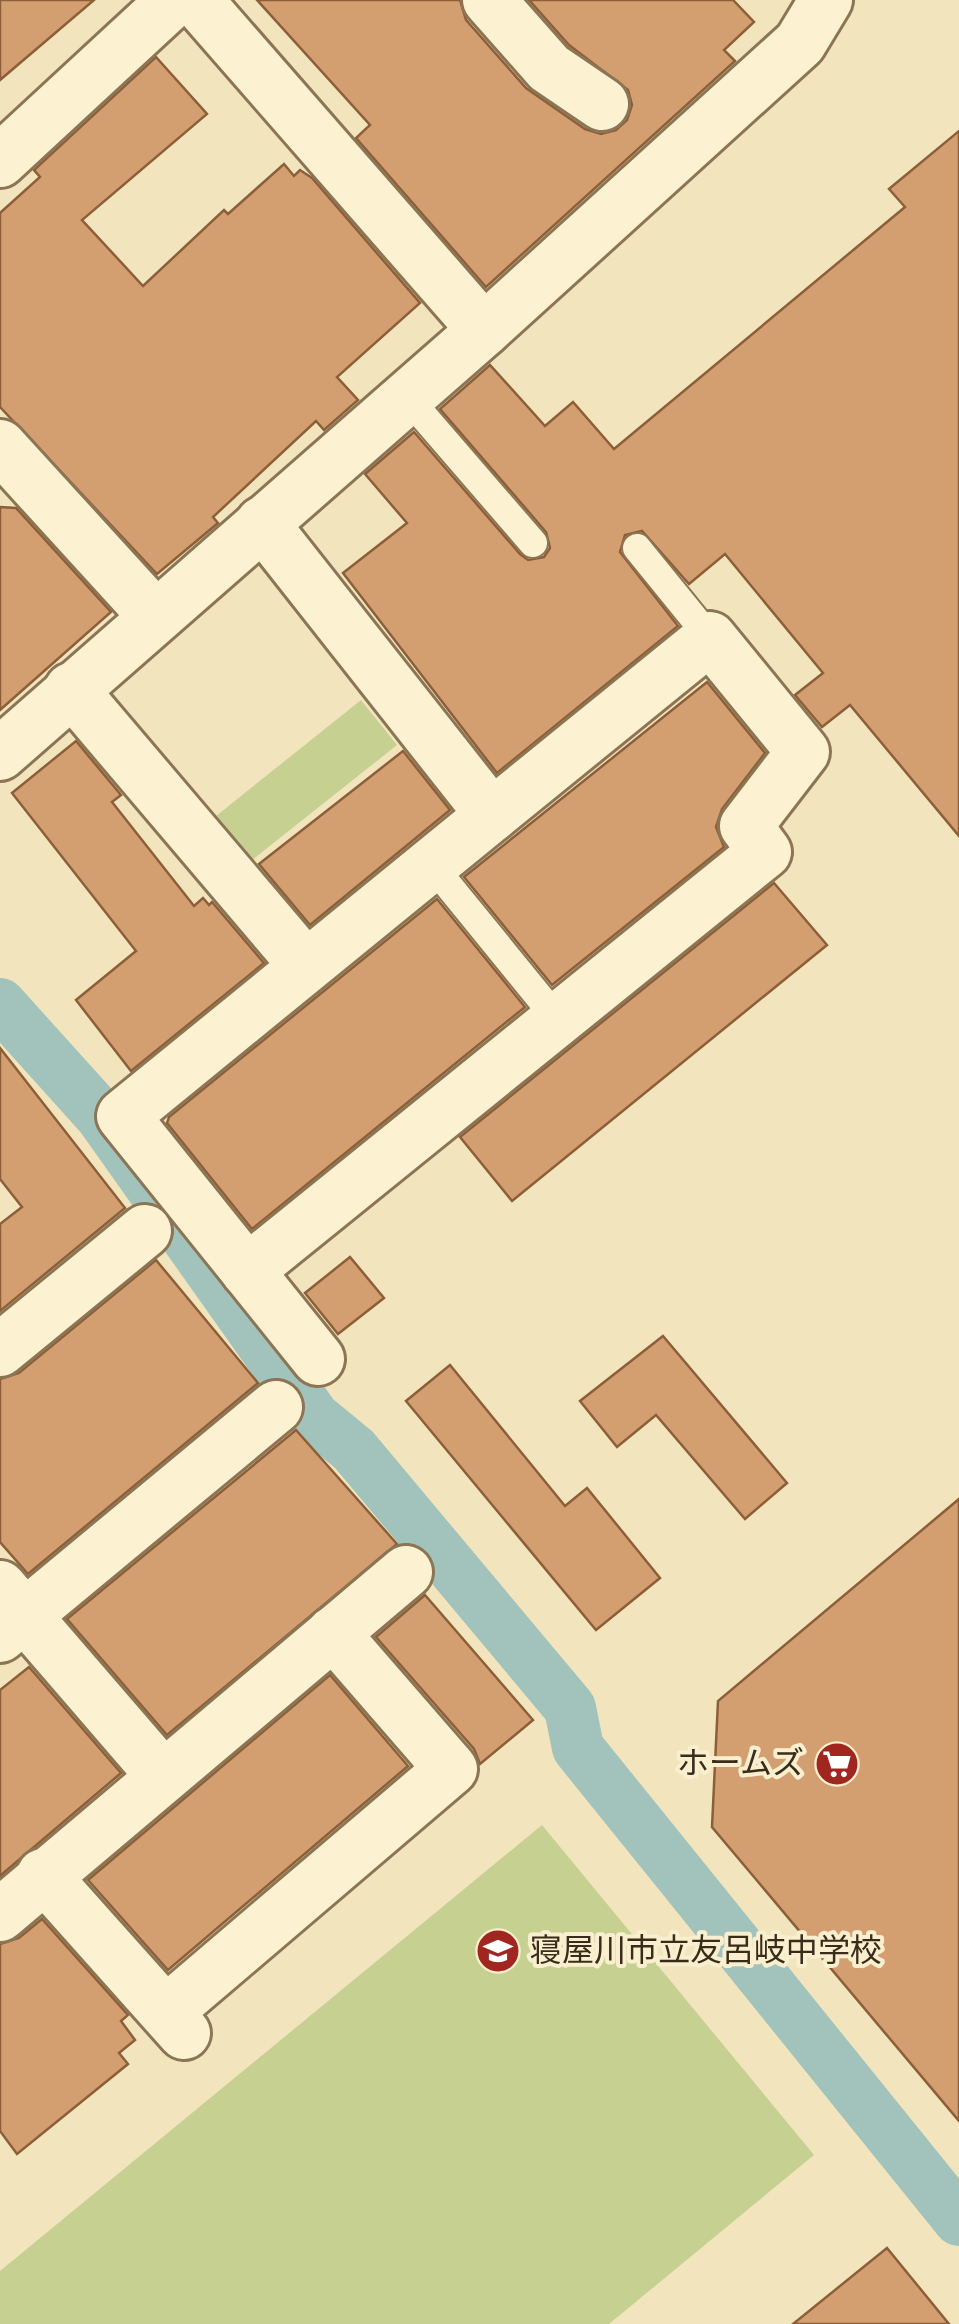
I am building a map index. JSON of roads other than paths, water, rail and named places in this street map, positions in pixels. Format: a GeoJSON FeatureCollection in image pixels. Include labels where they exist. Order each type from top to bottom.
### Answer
{"type":"FeatureCollection","features":[{"type":"Feature","properties":{"kind":"street"},"geometry":{"type":"LineString","coordinates":[[0,161],[174,0]]}},
{"type":"Feature","properties":{"kind":"street"},"geometry":{"type":"LineString","coordinates":[[196,0],[484,330]]}},
{"type":"Feature","properties":{"kind":"street"},"geometry":{"type":"LineString","coordinates":[[489,0],[549,68],[602,104]]}},
{"type":"Feature","properties":{"kind":"street"},"geometry":{"type":"LineString","coordinates":[[0,754],[484,330],[800,43],[826,0]]}},
{"type":"Feature","properties":{"kind":"street"},"geometry":{"type":"LineString","coordinates":[[6,464],[154,616]]}},
{"type":"Feature","properties":{"kind":"street"},"geometry":{"type":"LineString","coordinates":[[262,523],[492,815]]}},
{"type":"Feature","properties":{"kind":"street"},"geometry":{"type":"LineString","coordinates":[[247,1271],[764,852],[746,826],[803,752],[710,638],[123,1116],[247,1271],[318,1359]]}},
{"type":"Feature","properties":{"kind":"street"},"geometry":{"type":"LineString","coordinates":[[71,689],[306,966]]}},
{"type":"Feature","properties":{"kind":"street"},"geometry":{"type":"LineString","coordinates":[[0,1350],[145,1231]]}},
{"type":"Feature","properties":{"kind":"street"},"geometry":{"type":"LineString","coordinates":[[163,1776],[8,1613],[276,1407]]}},
{"type":"Feature","properties":{"kind":"street"},"geometry":{"type":"LineString","coordinates":[[0,1915],[406,1572]]}},
{"type":"Feature","properties":{"kind":"street"},"geometry":{"type":"LineString","coordinates":[[44,1875],[175,2023],[451,1769],[332,1633]]}},
{"type":"Feature","properties":{"kind":"lane"},"geometry":{"type":"LineString","coordinates":[[407,397],[533,543]]}},
{"type":"Feature","properties":{"kind":"lane"},"geometry":{"type":"LineString","coordinates":[[636,548],[710,638]]}},
{"type":"Feature","properties":{"kind":"lane"},"geometry":{"type":"LineString","coordinates":[[431,864],[558,1020]]}},
{"type":"Feature","properties":{"kind":"waterway"},"geometry":{"type":"LineString","coordinates":[[0,1004],[101,1116],[314,1417],[354,1450],[570,1708],[578,1748],[959,2220]]}},
{"type":"Feature","properties":{"kind":"place","name":"ホームズ"},"geometry":{"type":"Point","coordinates":[837,1764]}},
{"type":"Feature","properties":{"kind":"place","name":"寝屋川市立友呂岐中学校"},"geometry":{"type":"Point","coordinates":[498,1951]}}]}
